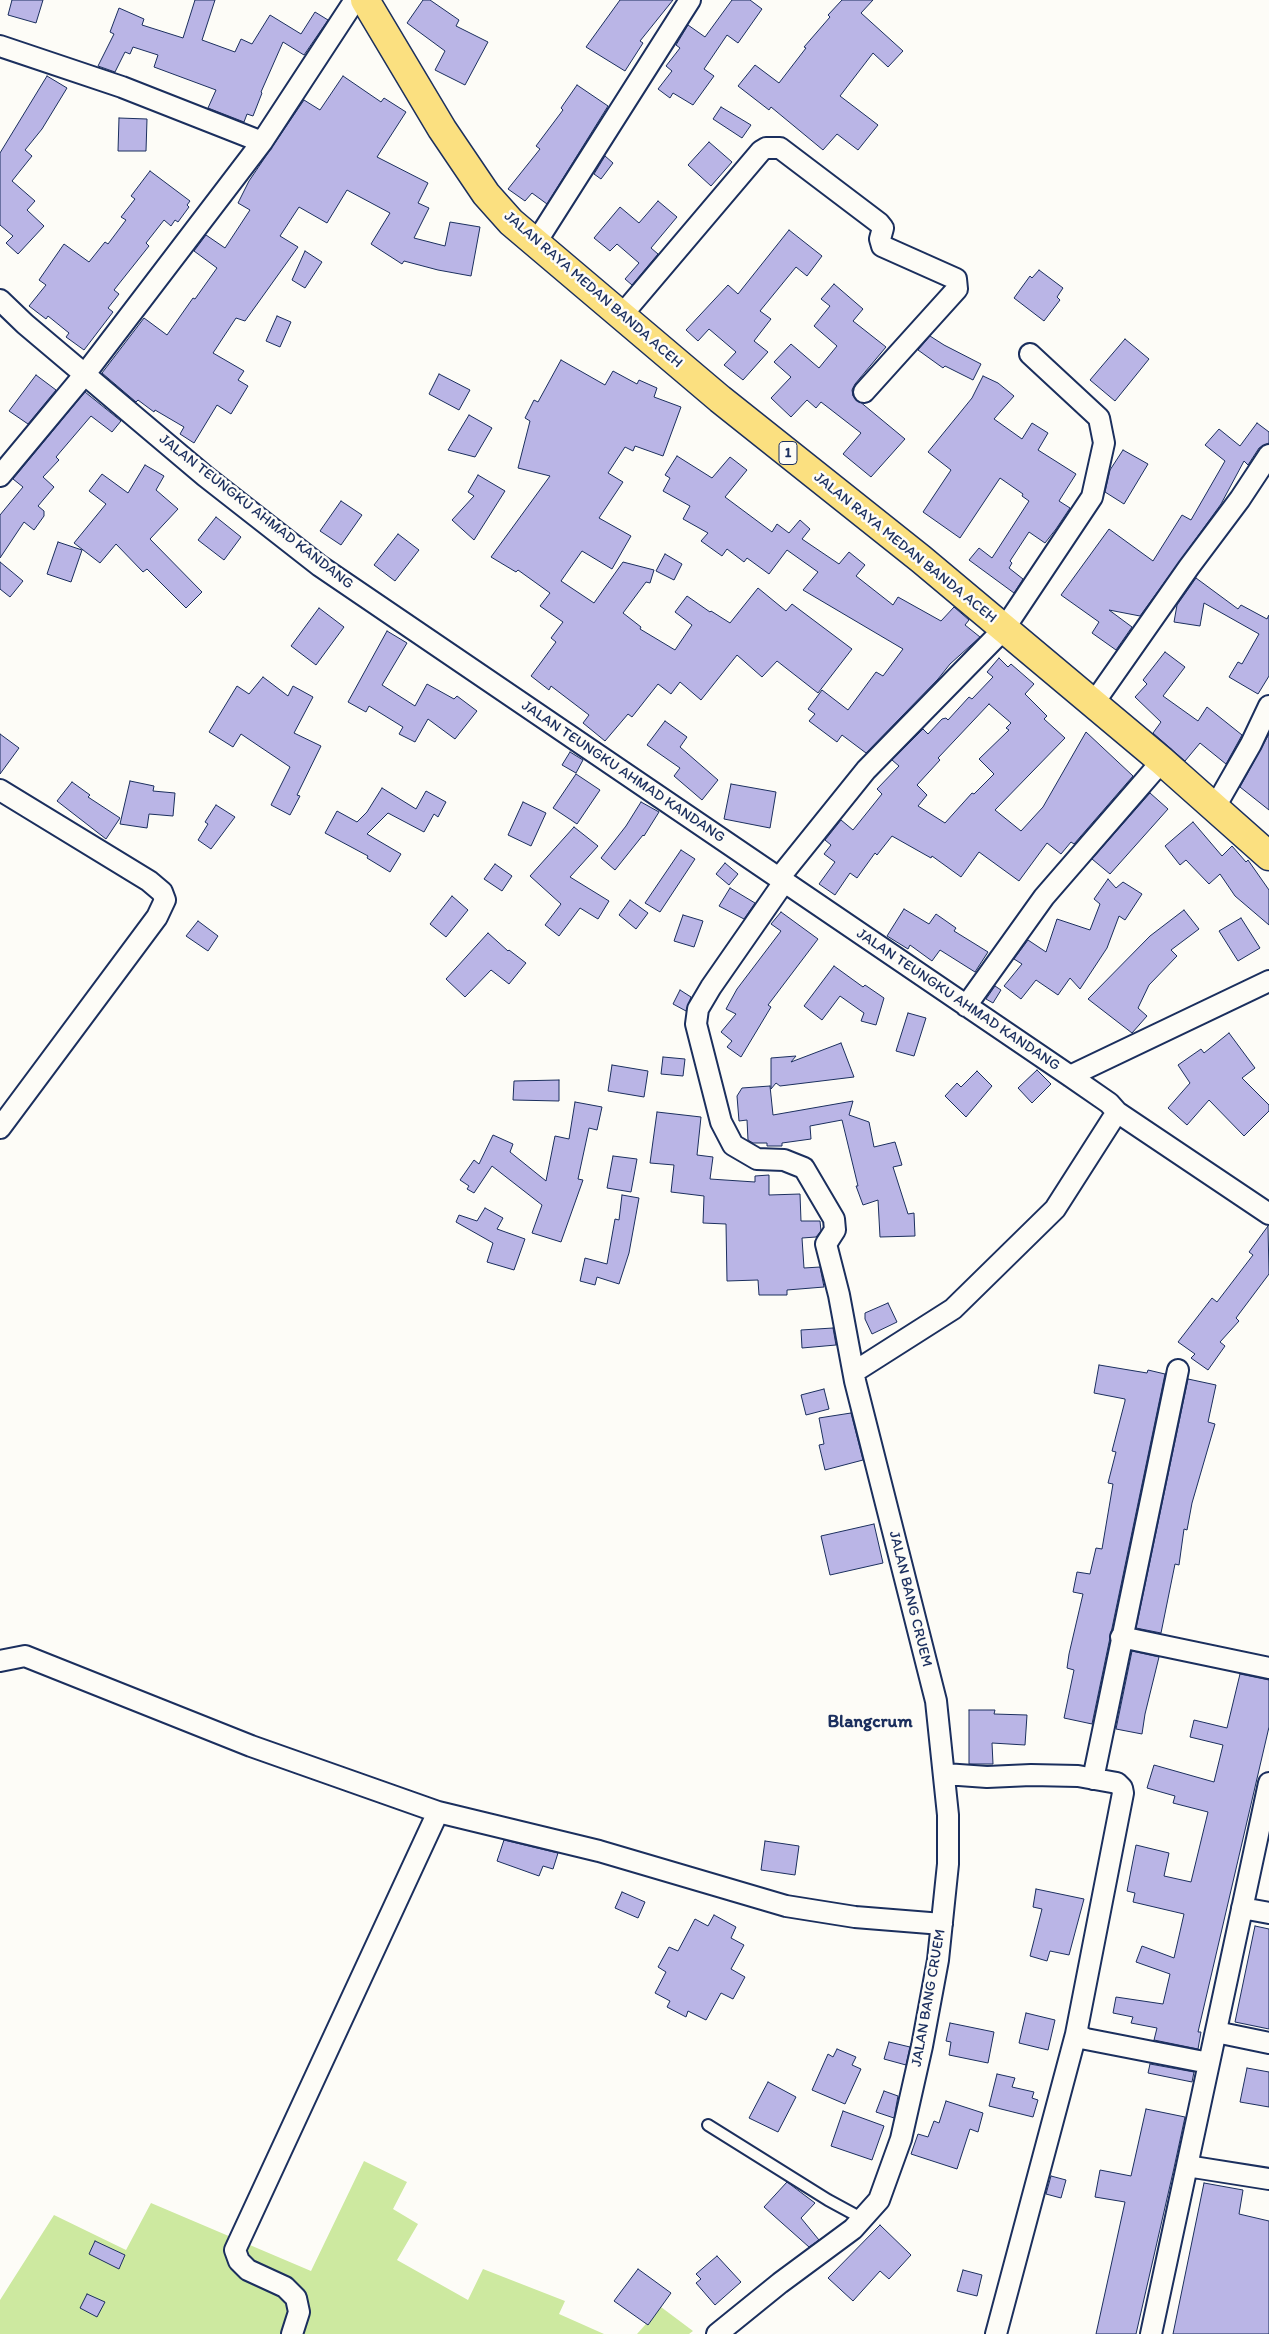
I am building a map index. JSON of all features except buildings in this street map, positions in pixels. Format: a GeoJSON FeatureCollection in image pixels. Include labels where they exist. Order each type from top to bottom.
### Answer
{"type":"FeatureCollection","features":[{"type":"Feature","properties":{"kind":"highway","name":"JALAN RAYA MEDAN BANDA ACEH"},"geometry":{"type":"LineString","coordinates":[[365,0],[416,88],[486,194],[511,222],[720,399],[921,558],[1162,761],[1269,856]]}},
{"type":"Feature","properties":{"kind":"street"},"geometry":{"type":"LineString","coordinates":[[0,476],[86,374],[262,142],[355,0]]}},
{"type":"Feature","properties":{"kind":"street"},"geometry":{"type":"LineString","coordinates":[[535,244],[690,0]]}},
{"type":"Feature","properties":{"kind":"street"},"geometry":{"type":"LineString","coordinates":[[0,46],[122,87],[262,142]]}},
{"type":"Feature","properties":{"kind":"street"},"geometry":{"type":"LineString","coordinates":[[621,316],[761,151],[766,148],[780,148],[879,222],[883,228],[880,238],[882,246],[956,279],[957,289],[864,392]]}},
{"type":"Feature","properties":{"kind":"street","name":"JALAN TEUNGKU AHMAD KANDANG"},"geometry":{"type":"LineString","coordinates":[[0,300],[25,324],[205,476],[320,566],[1070,1076],[1109,1103],[1117,1112],[1269,1214]]}},
{"type":"Feature","properties":{"kind":"street","name":"JALAN BANG CRUEM"},"geometry":{"type":"LineString","coordinates":[[717,2334],[864,2219],[879,2200],[901,2139],[922,2046],[942,1924],[948,1864],[948,1815],[936,1701],[854,1372],[839,1295],[826,1244],[835,1230],[834,1219],[804,1168],[784,1160],[757,1160],[733,1145],[721,1122],[696,1024],[698,1009],[782,880],[866,770],[1004,628],[1092,497],[1104,443],[1099,418],[1030,354]]}},
{"type":"Feature","properties":{"kind":"street"},"geometry":{"type":"LineString","coordinates":[[1093,704],[1189,567],[1240,500],[1269,455]]}},
{"type":"Feature","properties":{"kind":"street"},"geometry":{"type":"LineString","coordinates":[[1215,807],[1251,744],[1269,706]]}},
{"type":"Feature","properties":{"kind":"street"},"geometry":{"type":"LineString","coordinates":[[966,1006],[1044,897],[1162,761]]}},
{"type":"Feature","properties":{"kind":"street"},"geometry":{"type":"LineString","coordinates":[[0,790],[149,881],[162,892],[165,900],[157,917],[0,1128]]}},
{"type":"Feature","properties":{"kind":"street"},"geometry":{"type":"LineString","coordinates":[[1070,1076],[1269,981]]}},
{"type":"Feature","properties":{"kind":"street"},"geometry":{"type":"LineString","coordinates":[[854,1372],[952,1309],[1048,1216],[1055,1209],[1117,1112]]}},
{"type":"Feature","properties":{"kind":"street"},"geometry":{"type":"LineString","coordinates":[[1093,1779],[1121,1636],[1178,1370]]}},
{"type":"Feature","properties":{"kind":"street"},"geometry":{"type":"LineString","coordinates":[[1121,1636],[1269,1668]]}},
{"type":"Feature","properties":{"kind":"street"},"geometry":{"type":"LineString","coordinates":[[0,1662],[25,1656],[252,1746],[438,1812],[599,1851],[786,1906],[856,1918],[942,1924]]}},
{"type":"Feature","properties":{"kind":"street"},"geometry":{"type":"LineString","coordinates":[[945,1774],[987,1777],[1031,1775],[1093,1779],[1117,1783],[1124,1793],[1076,2034],[996,2334]]}},
{"type":"Feature","properties":{"kind":"street"},"geometry":{"type":"LineString","coordinates":[[1151,2334],[1269,1786]]}},
{"type":"Feature","properties":{"kind":"street"},"geometry":{"type":"LineString","coordinates":[[292,2334],[299,2312],[296,2298],[285,2288],[248,2270],[239,2260],[235,2250],[438,1812]]}},
{"type":"Feature","properties":{"kind":"street"},"geometry":{"type":"LineString","coordinates":[[1242,1908],[1269,1913]]}},
{"type":"Feature","properties":{"kind":"street"},"geometry":{"type":"LineString","coordinates":[[1216,2032],[1269,2043]]}},
{"type":"Feature","properties":{"kind":"street"},"geometry":{"type":"LineString","coordinates":[[1076,2034],[1086,2039],[1209,2063]]}},
{"type":"Feature","properties":{"kind":"street"},"geometry":{"type":"LineString","coordinates":[[1187,2166],[1269,2180]]}},
{"type":"Feature","properties":{"kind":"lane"},"geometry":{"type":"LineString","coordinates":[[708,2125],[828,2200],[864,2219]]}},
{"type":"Feature","properties":{"kind":"green space"},"geometry":{"type":"Polygon","coordinates":[[[364,2161],[407,2182],[393,2209],[418,2224],[397,2260],[468,2300],[483,2269],[565,2301],[559,2314],[604,2334],[0,2334],[0,2300],[54,2215],[126,2250],[151,2203],[311,2271],[364,2161]]]}},
{"type":"Feature","properties":{"kind":"green space"},"geometry":{"type":"Polygon","coordinates":[[[661,2307],[693,2331],[689,2334],[637,2334],[661,2307]]]}},
{"type":"Feature","properties":{"kind":"district","name":"Blangcrum"},"geometry":{"type":"Point","coordinates":[870,1722]}}]}
